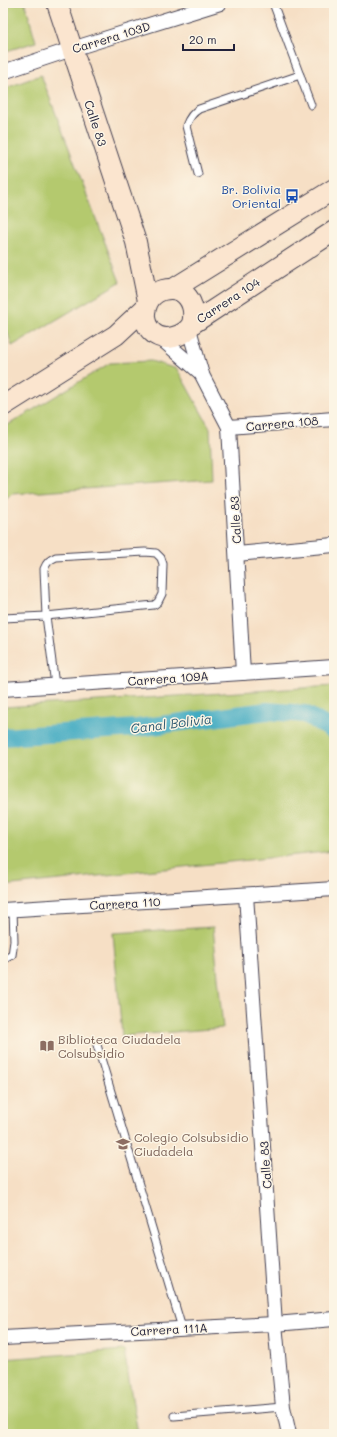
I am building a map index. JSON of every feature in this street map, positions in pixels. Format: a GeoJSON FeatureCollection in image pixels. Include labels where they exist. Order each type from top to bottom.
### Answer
{"type":"FeatureCollection","features":[{"type":"Feature","properties":{"kind":"street","name":"Calle 83"},"geometry":{"type":"LineString","coordinates":[[57,3],[136,242],[146,305]]}},
{"type":"Feature","properties":{"kind":"street","name":"Carrera 103D"},"geometry":{"type":"LineString","coordinates":[[3,72],[220,3]]}},
{"type":"Feature","properties":{"kind":"street"},"geometry":{"type":"LineString","coordinates":[[154,332],[147,322],[146,305],[153,295],[159,291],[170,289],[334,189]]}},
{"type":"Feature","properties":{"kind":"street","name":"Carrera 104"},"geometry":{"type":"LineString","coordinates":[[116,335],[154,332],[167,338],[176,337],[190,326],[334,231]]}},
{"type":"Feature","properties":{"kind":"street","name":"Calle 83"},"geometry":{"type":"LineString","coordinates":[[136,242],[170,289]]}},
{"type":"Feature","properties":{"kind":"street"},"geometry":{"type":"LineString","coordinates":[[170,289],[180,292],[191,302],[194,309],[194,317],[190,326]]}},
{"type":"Feature","properties":{"kind":"street","name":"Carrera 104"},"geometry":{"type":"LineString","coordinates":[[3,406],[116,335],[146,305]]}},
{"type":"Feature","properties":{"kind":"street","name":"Calle 83"},"geometry":{"type":"LineString","coordinates":[[190,326],[202,374],[229,427],[243,672]]}},
{"type":"Feature","properties":{"kind":"street","name":"Calle 83"},"geometry":{"type":"LineString","coordinates":[[154,332],[202,374]]}},
{"type":"Feature","properties":{"kind":"street","name":"Carrera 108"},"geometry":{"type":"LineString","coordinates":[[229,427],[334,419]]}},
{"type":"Feature","properties":{"kind":"street"},"geometry":{"type":"LineString","coordinates":[[237,554],[334,545]]}},
{"type":"Feature","properties":{"kind":"street","name":"Carrera 109A"},"geometry":{"type":"LineString","coordinates":[[3,689],[334,667]]}},
{"type":"Feature","properties":{"kind":"street","name":"Carrera 110"},"geometry":{"type":"LineString","coordinates":[[8,909],[334,889]]}},
{"type":"Feature","properties":{"kind":"street","name":"Calle 83"},"geometry":{"type":"LineString","coordinates":[[246,895],[275,1324],[283,1407],[289,1434]]}},
{"type":"Feature","properties":{"kind":"street","name":"Carrera 111A"},"geometry":{"type":"LineString","coordinates":[[3,1338],[275,1324],[334,1318]]}},
{"type":"Feature","properties":{"kind":"lane"},"geometry":{"type":"LineString","coordinates":[[273,3],[311,104]]}},
{"type":"Feature","properties":{"kind":"lane"},"geometry":{"type":"LineString","coordinates":[[198,174],[186,126],[193,113],[199,109],[300,75]]}},
{"type":"Feature","properties":{"kind":"lane"},"geometry":{"type":"LineString","coordinates":[[3,618],[46,616],[154,605],[158,602],[162,594],[163,564],[161,558],[156,553],[151,552],[56,557],[46,564],[44,569],[46,616],[55,685]]}},
{"type":"Feature","properties":{"kind":"lane"},"geometry":{"type":"LineString","coordinates":[[3,960],[12,955],[14,941],[8,909]]}},
{"type":"Feature","properties":{"kind":"lane"},"geometry":{"type":"LineString","coordinates":[[97,1045],[182,1328]]}},
{"type":"Feature","properties":{"kind":"lane"},"geometry":{"type":"LineString","coordinates":[[174,1416],[283,1407]]}},
{"type":"Feature","properties":{"kind":"green space"},"geometry":{"type":"Polygon","coordinates":[[[3,3],[25,3],[36,42],[3,52],[3,3]]]}},
{"type":"Feature","properties":{"kind":"green space"},"geometry":{"type":"Polygon","coordinates":[[[41,75],[120,282],[12,346],[3,318],[3,89],[41,75]]]}},
{"type":"Feature","properties":{"kind":"green space"},"geometry":{"type":"Polygon","coordinates":[[[151,361],[177,369],[210,428],[212,480],[12,494],[3,502],[3,428],[110,363],[151,361]]]}},
{"type":"Feature","properties":{"kind":"green space"},"geometry":{"type":"Polygon","coordinates":[[[334,686],[334,851],[3,886],[3,707],[334,686]]]}},
{"type":"Feature","properties":{"kind":"green space"},"geometry":{"type":"Polygon","coordinates":[[[213,927],[223,1028],[122,1036],[113,933],[213,927]]]}},
{"type":"Feature","properties":{"kind":"green space"},"geometry":{"type":"Polygon","coordinates":[[[124,1350],[138,1434],[3,1434],[3,1359],[124,1350]]]}},
{"type":"Feature","properties":{"kind":"waterway","name":"Canal Bolivia"},"geometry":{"type":"LineString","coordinates":[[3,737],[137,728],[267,711],[305,714],[334,731]]}},
{"type":"Feature","properties":{"kind":"place","name":"Br. Bolivia Oriental"},"geometry":{"type":"Point","coordinates":[292,196]}},
{"type":"Feature","properties":{"kind":"place","name":"Biblioteca Ciudadela Colsubsidio"},"geometry":{"type":"Point","coordinates":[47,1046]}},
{"type":"Feature","properties":{"kind":"place","name":"Colegio Colsubsidio Ciudadela"},"geometry":{"type":"Point","coordinates":[123,1144]}}]}
